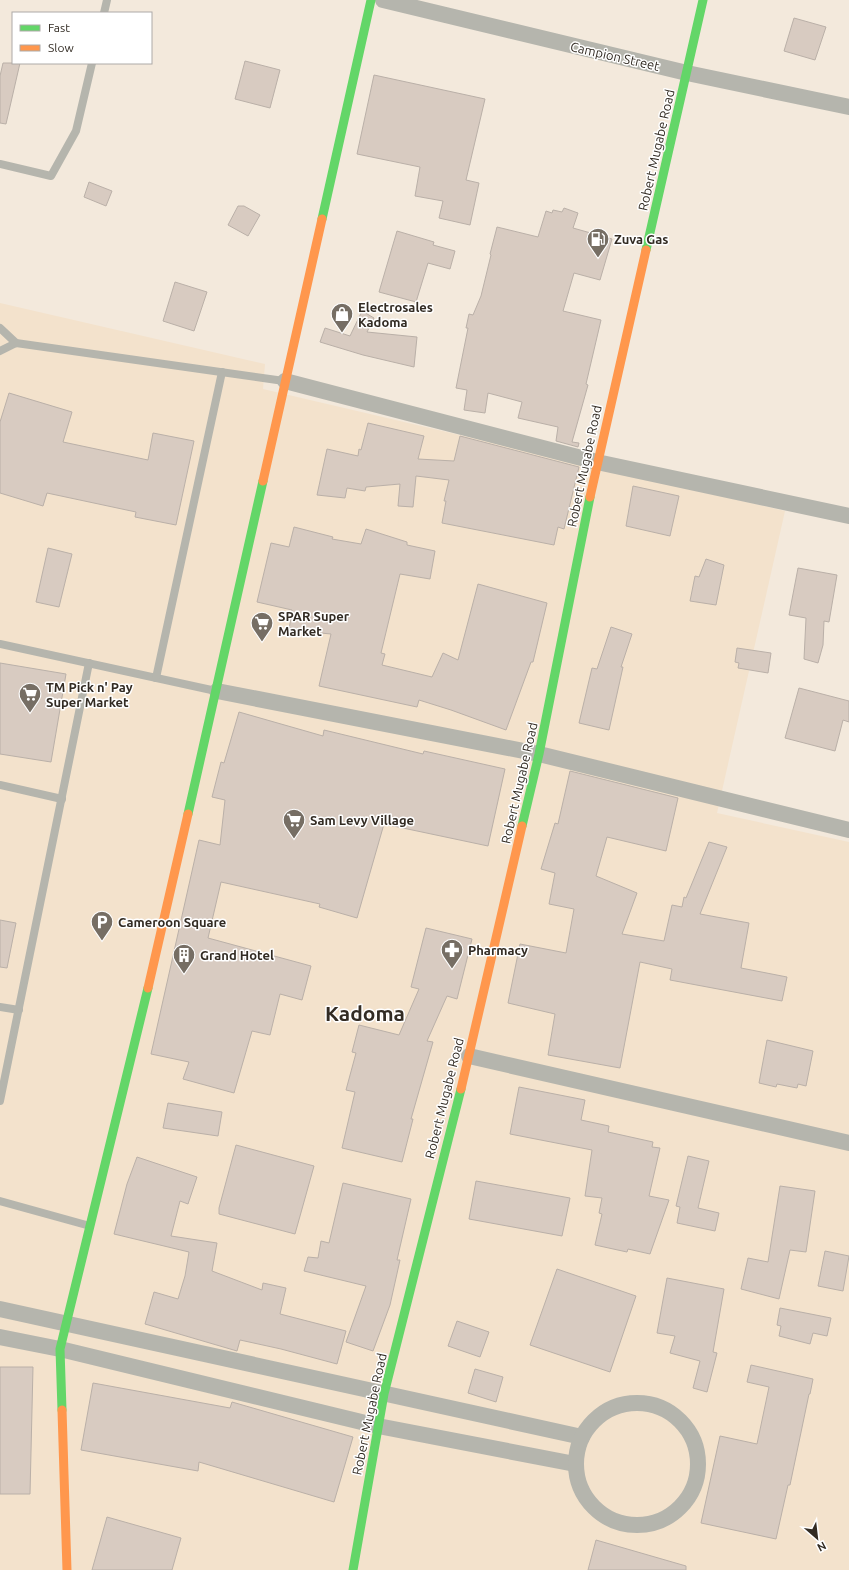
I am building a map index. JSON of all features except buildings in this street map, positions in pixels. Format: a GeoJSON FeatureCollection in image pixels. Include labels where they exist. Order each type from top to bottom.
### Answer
{"type":"FeatureCollection","features":[{"type":"Feature","properties":{"kind":"street"},"geometry":{"type":"LineString","coordinates":[[67,1570],[60,1349],[91,1227],[217,691],[371,0]]}},
{"type":"Feature","properties":{"kind":"street","name":"Campion Street"},"geometry":{"type":"LineString","coordinates":[[383,0],[687,73],[849,107]]}},
{"type":"Feature","properties":{"kind":"street","name":"Robert Mugabe Road"},"geometry":{"type":"LineString","coordinates":[[353,1570],[384,1394],[468,1056],[539,754],[597,462],[703,0]]}},
{"type":"Feature","properties":{"kind":"street"},"geometry":{"type":"LineString","coordinates":[[285,381],[597,462],[849,516]]}},
{"type":"Feature","properties":{"kind":"street"},"geometry":{"type":"LineString","coordinates":[[217,691],[539,754],[849,830]]}},
{"type":"Feature","properties":{"kind":"street"},"geometry":{"type":"LineString","coordinates":[[468,1056],[849,1143]]}},
{"type":"Feature","properties":{"kind":"street"},"geometry":{"type":"LineString","coordinates":[[0,1309],[582,1437]]}},
{"type":"Feature","properties":{"kind":"street"},"geometry":{"type":"LineString","coordinates":[[0,1337],[60,1349],[378,1426],[575,1464]]}},
{"type":"Feature","properties":{"kind":"street"},"geometry":{"type":"LineString","coordinates":[[641,1403],[664,1409],[683,1423],[695,1444],[698,1467],[693,1490],[679,1509],[658,1522],[635,1526],[612,1521],[592,1507],[579,1487],[575,1464],[577,1450],[582,1437],[596,1418],[617,1406],[641,1403]]}},
{"type":"Feature","properties":{"kind":"lane"},"geometry":{"type":"LineString","coordinates":[[104,12],[107,0]]}},
{"type":"Feature","properties":{"kind":"lane"},"geometry":{"type":"LineString","coordinates":[[0,164],[52,176],[76,131],[92,64]]}},
{"type":"Feature","properties":{"kind":"lane"},"geometry":{"type":"LineString","coordinates":[[0,328],[16,343]]}},
{"type":"Feature","properties":{"kind":"lane"},"geometry":{"type":"LineString","coordinates":[[0,351],[16,343],[285,381]]}},
{"type":"Feature","properties":{"kind":"lane"},"geometry":{"type":"LineString","coordinates":[[156,678],[222,372]]}},
{"type":"Feature","properties":{"kind":"lane"},"geometry":{"type":"LineString","coordinates":[[0,644],[217,691]]}},
{"type":"Feature","properties":{"kind":"lane"},"geometry":{"type":"LineString","coordinates":[[0,1101],[89,664]]}},
{"type":"Feature","properties":{"kind":"lane"},"geometry":{"type":"LineString","coordinates":[[0,785],[62,799]]}},
{"type":"Feature","properties":{"kind":"lane"},"geometry":{"type":"LineString","coordinates":[[0,1007],[18,1010]]}},
{"type":"Feature","properties":{"kind":"lane"},"geometry":{"type":"LineString","coordinates":[[0,1201],[91,1227]]}},
{"type":"Feature","properties":{"kind":"shaded area"},"geometry":{"type":"Polygon","coordinates":[[[0,303],[265,364],[263,389],[785,511],[717,813],[849,842],[849,1570],[0,1570],[0,303]]]}},
{"type":"Feature","properties":{"kind":"traffic: fast"},"geometry":{"type":"LineString","coordinates":[[322,219],[371,0]]}},
{"type":"Feature","properties":{"kind":"traffic: fast"},"geometry":{"type":"LineString","coordinates":[[646,250],[703,0]]}},
{"type":"Feature","properties":{"kind":"traffic: fast"},"geometry":{"type":"LineString","coordinates":[[188,814],[263,481]]}},
{"type":"Feature","properties":{"kind":"traffic: fast"},"geometry":{"type":"LineString","coordinates":[[522,826],[539,754],[590,497]]}},
{"type":"Feature","properties":{"kind":"traffic: fast"},"geometry":{"type":"LineString","coordinates":[[62,1410],[60,1349],[148,988]]}},
{"type":"Feature","properties":{"kind":"traffic: fast"},"geometry":{"type":"LineString","coordinates":[[353,1570],[384,1394],[461,1089]]}},
{"type":"Feature","properties":{"kind":"traffic: slow"},"geometry":{"type":"LineString","coordinates":[[263,481],[322,219]]}},
{"type":"Feature","properties":{"kind":"traffic: slow"},"geometry":{"type":"LineString","coordinates":[[590,497],[646,250]]}},
{"type":"Feature","properties":{"kind":"traffic: slow"},"geometry":{"type":"LineString","coordinates":[[148,988],[188,814]]}},
{"type":"Feature","properties":{"kind":"traffic: slow"},"geometry":{"type":"LineString","coordinates":[[461,1089],[522,826]]}},
{"type":"Feature","properties":{"kind":"traffic: slow"},"geometry":{"type":"LineString","coordinates":[[62,1410],[67,1570]]}},
{"type":"Feature","properties":{"kind":"place","name":"Zuva Gas"},"geometry":{"type":"Point","coordinates":[598,258]}},
{"type":"Feature","properties":{"kind":"place","name":"Electrosales Kadoma"},"geometry":{"type":"Point","coordinates":[342,334]}},
{"type":"Feature","properties":{"kind":"place","name":"SPAR Super Market"},"geometry":{"type":"Point","coordinates":[262,642]}},
{"type":"Feature","properties":{"kind":"place","name":"TM Pick n' Pay Super Market"},"geometry":{"type":"Point","coordinates":[30,714]}},
{"type":"Feature","properties":{"kind":"place","name":"Sam Levy Village"},"geometry":{"type":"Point","coordinates":[294,840]}},
{"type":"Feature","properties":{"kind":"place","name":"Cameroon Square"},"geometry":{"type":"Point","coordinates":[102,942]}},
{"type":"Feature","properties":{"kind":"place","name":"Pharmacy"},"geometry":{"type":"Point","coordinates":[452,970]}},
{"type":"Feature","properties":{"kind":"place","name":"Grand Hotel"},"geometry":{"type":"Point","coordinates":[184,974]}},
{"type":"Feature","properties":{"kind":"district","name":"Kadoma"},"geometry":{"type":"Point","coordinates":[365,1014]}}]}
